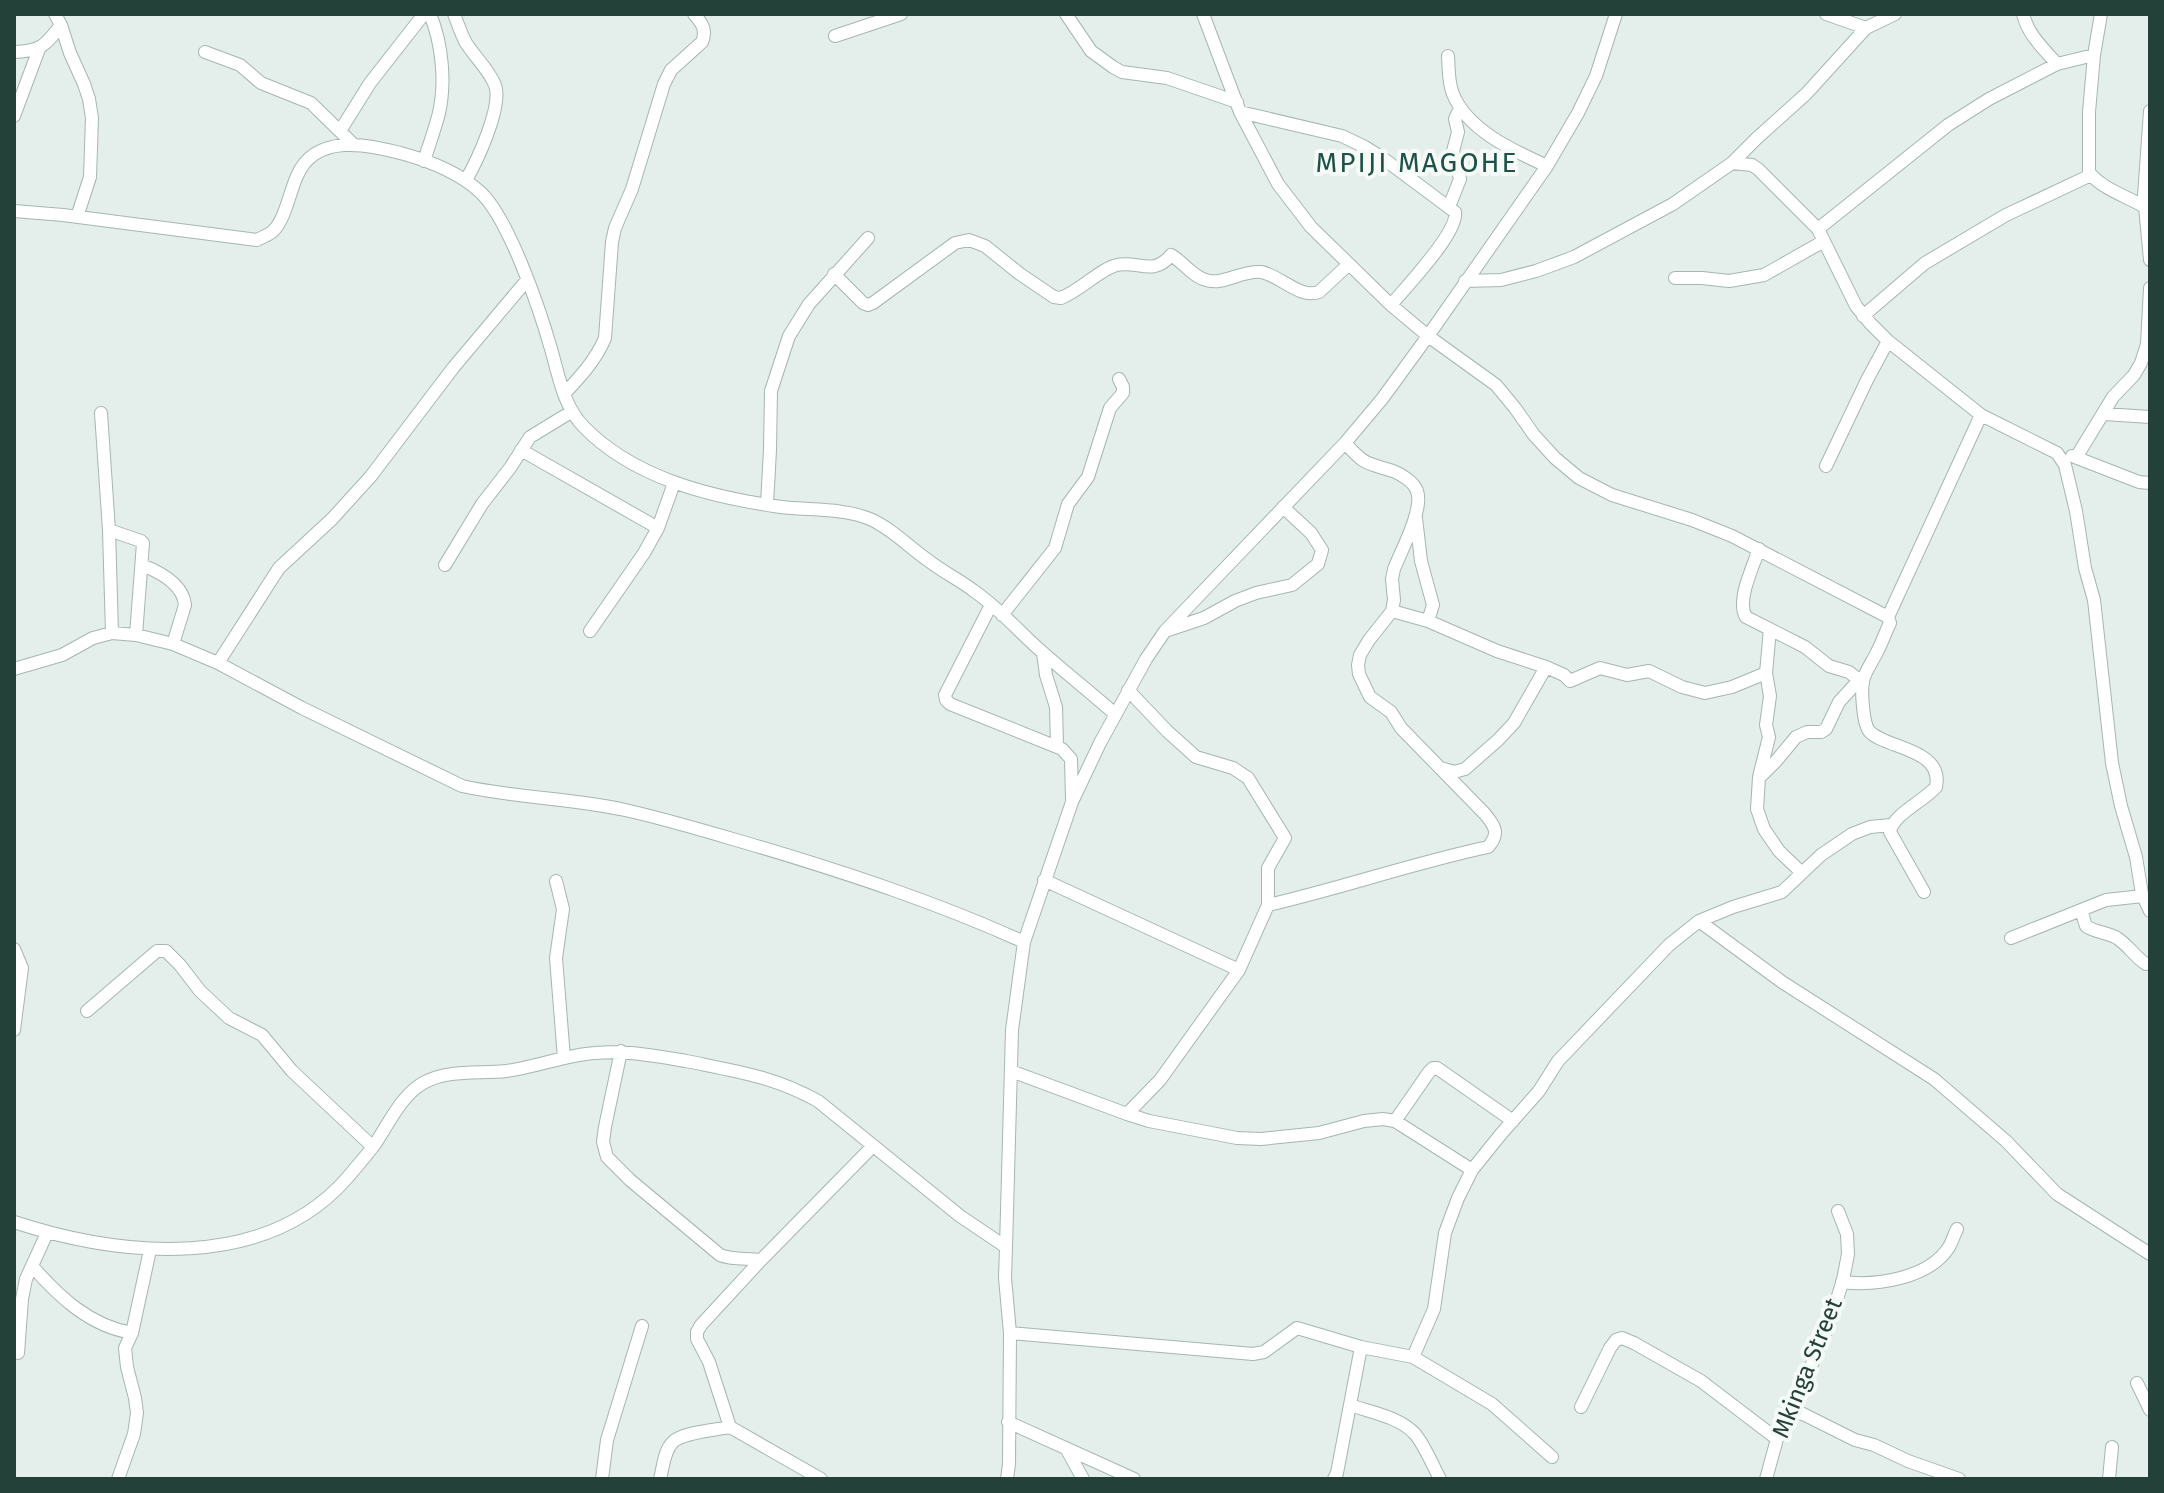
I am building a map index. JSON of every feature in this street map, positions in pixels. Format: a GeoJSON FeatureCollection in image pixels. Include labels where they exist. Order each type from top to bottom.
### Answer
{"type":"FeatureCollection","features":[{"type":"Feature","properties":{"kind":"street"},"geometry":{"type":"LineString","coordinates":[[340,131],[370,83],[424,14]]}},
{"type":"Feature","properties":{"kind":"street"},"geometry":{"type":"LineString","coordinates":[[424,161],[439,114],[442,92],[438,38],[430,14]]}},
{"type":"Feature","properties":{"kind":"street"},"geometry":{"type":"LineString","coordinates":[[454,14],[465,42],[495,84],[498,96],[475,165],[466,180]]}},
{"type":"Feature","properties":{"kind":"street"},"geometry":{"type":"LineString","coordinates":[[564,394],[587,369],[605,338],[615,228],[632,189],[664,84],[671,70],[704,37],[702,24],[694,14]]}},
{"type":"Feature","properties":{"kind":"street"},"geometry":{"type":"LineString","coordinates":[[835,36],[901,14]]}},
{"type":"Feature","properties":{"kind":"street"},"geometry":{"type":"LineString","coordinates":[[1066,14],[1091,51],[1122,72],[1167,78],[1239,107],[1342,136],[1384,159],[1449,207],[1456,216],[1448,235],[1391,305]]}},
{"type":"Feature","properties":{"kind":"street"},"geometry":{"type":"LineString","coordinates":[[1203,14],[1239,107],[1278,184],[1311,227],[1391,305],[1496,385],[1555,458],[1579,478],[1612,495],[1692,520],[1759,549],[1888,617]]}},
{"type":"Feature","properties":{"kind":"street"},"geometry":{"type":"LineString","coordinates":[[1007,1479],[1010,1333],[1005,1278],[1012,1030],[1024,942],[1072,802],[1128,690],[1165,631],[1345,443],[1382,399],[1547,166],[1596,76],[1616,14]]}},
{"type":"Feature","properties":{"kind":"street"},"geometry":{"type":"LineString","coordinates":[[1826,14],[1866,28]]}},
{"type":"Feature","properties":{"kind":"street"},"geometry":{"type":"LineString","coordinates":[[1465,281],[1501,280],[1574,257],[1673,204],[1732,163],[1806,94],[1866,28],[1895,14]]}},
{"type":"Feature","properties":{"kind":"street"},"geometry":{"type":"LineString","coordinates":[[2023,14],[2026,28],[2057,64]]}},
{"type":"Feature","properties":{"kind":"street"},"geometry":{"type":"LineString","coordinates":[[2101,14],[2094,55],[2088,164],[2091,175],[2103,184],[2146,199]]}},
{"type":"Feature","properties":{"kind":"street"},"geometry":{"type":"LineString","coordinates":[[14,52],[39,49],[46,45],[58,20]]}},
{"type":"Feature","properties":{"kind":"street"},"geometry":{"type":"LineString","coordinates":[[58,20],[89,99],[92,118],[90,177],[77,217]]}},
{"type":"Feature","properties":{"kind":"street"},"geometry":{"type":"LineString","coordinates":[[14,116],[39,49]]}},
{"type":"Feature","properties":{"kind":"street"},"geometry":{"type":"LineString","coordinates":[[205,52],[240,65],[261,83],[311,103],[352,143]]}},
{"type":"Feature","properties":{"kind":"street"},"geometry":{"type":"LineString","coordinates":[[1675,278],[1729,281],[1764,275],[1821,235],[1948,125],[1989,99],[2057,64],[2094,55]]}},
{"type":"Feature","properties":{"kind":"street"},"geometry":{"type":"LineString","coordinates":[[1448,56],[1450,84],[1460,108],[1489,136],[1547,166]]}},
{"type":"Feature","properties":{"kind":"street"},"geometry":{"type":"LineString","coordinates":[[1449,207],[1460,179],[1453,151],[1458,132],[1455,119],[1460,108]]}},
{"type":"Feature","properties":{"kind":"street"},"geometry":{"type":"LineString","coordinates":[[2150,111],[2146,199],[2150,260]]}},
{"type":"Feature","properties":{"kind":"street"},"geometry":{"type":"LineString","coordinates":[[14,211],[257,240],[273,232],[305,162],[322,150],[337,145],[352,143],[402,153],[466,180],[491,203],[502,221],[547,333],[571,412],[611,450],[674,483],[718,495],[868,518],[975,591],[1115,714]]}},
{"type":"Feature","properties":{"kind":"street"},"geometry":{"type":"LineString","coordinates":[[1732,163],[1744,163],[1758,169],[1821,235],[1863,316],[1888,341],[1981,415],[2057,453],[2077,456],[2139,482],[2150,483]]}},
{"type":"Feature","properties":{"kind":"street"},"geometry":{"type":"LineString","coordinates":[[1863,316],[1925,263],[2006,215],[2091,175]]}},
{"type":"Feature","properties":{"kind":"street"},"geometry":{"type":"LineString","coordinates":[[767,504],[769,412],[777,367],[789,336],[809,304],[868,238]]}},
{"type":"Feature","properties":{"kind":"street"},"geometry":{"type":"LineString","coordinates":[[834,274],[868,305],[955,243],[969,240],[985,246],[1020,274],[1054,297],[1061,298],[1115,265],[1149,267],[1162,264],[1171,255],[1208,281],[1219,281],[1242,273],[1266,273],[1313,294],[1349,264]]}},
{"type":"Feature","properties":{"kind":"street"},"geometry":{"type":"LineString","coordinates":[[218,663],[279,568],[332,519],[371,476],[453,368],[527,280]]}},
{"type":"Feature","properties":{"kind":"street"},"geometry":{"type":"LineString","coordinates":[[2077,456],[2113,397],[2141,363],[2147,344],[2150,288]]}},
{"type":"Feature","properties":{"kind":"street"},"geometry":{"type":"LineString","coordinates":[[1826,466],[1888,341]]}},
{"type":"Feature","properties":{"kind":"street"},"geometry":{"type":"LineString","coordinates":[[1002,615],[1055,548],[1068,504],[1088,477],[1110,408],[1123,393],[1119,379]]}},
{"type":"Feature","properties":{"kind":"street"},"geometry":{"type":"LineString","coordinates":[[445,565],[482,504],[535,433],[571,412]]}},
{"type":"Feature","properties":{"kind":"street"},"geometry":{"type":"LineString","coordinates":[[101,413],[112,633]]}},
{"type":"Feature","properties":{"kind":"street"},"geometry":{"type":"LineString","coordinates":[[2104,414],[2150,417]]}},
{"type":"Feature","properties":{"kind":"street"},"geometry":{"type":"LineString","coordinates":[[1759,777],[1796,737],[1826,729],[1839,702],[1861,681],[1890,623],[1888,617],[1981,415]]}},
{"type":"Feature","properties":{"kind":"street"},"geometry":{"type":"LineString","coordinates":[[1345,443],[1361,461],[1401,474],[1418,491],[1416,514],[1421,561],[1433,605],[1428,621]]}},
{"type":"Feature","properties":{"kind":"street"},"geometry":{"type":"LineString","coordinates":[[521,450],[658,528]]}},
{"type":"Feature","properties":{"kind":"street"},"geometry":{"type":"LineString","coordinates":[[2057,453],[2065,465],[2094,600],[2112,763],[2150,911]]}},
{"type":"Feature","properties":{"kind":"street"},"geometry":{"type":"LineString","coordinates":[[590,631],[644,553],[658,528],[674,483]]}},
{"type":"Feature","properties":{"kind":"street"},"geometry":{"type":"LineString","coordinates":[[1165,631],[1204,618],[1256,593],[1292,585],[1318,564],[1322,550],[1311,533],[1283,507]]}},
{"type":"Feature","properties":{"kind":"street"},"geometry":{"type":"LineString","coordinates":[[1268,905],[1360,882],[1414,864],[1488,847],[1494,841],[1497,832],[1494,825],[1401,728],[1391,712],[1370,697],[1359,674],[1360,655],[1392,611],[1394,569],[1416,514]]}},
{"type":"Feature","properties":{"kind":"street"},"geometry":{"type":"LineString","coordinates":[[109,530],[141,541],[143,553],[136,635]]}},
{"type":"Feature","properties":{"kind":"street"},"geometry":{"type":"LineString","coordinates":[[1413,1357],[1434,1309],[1445,1233],[1458,1198],[1472,1170],[1539,1091],[1558,1061],[1669,945],[1699,921],[1782,892],[1821,855],[1852,834],[1870,827],[1891,825],[1936,787],[1932,768],[1921,756],[1870,732],[1866,725],[1861,681],[1849,672],[1834,669],[1805,647],[1746,617],[1742,600],[1759,549]]}},
{"type":"Feature","properties":{"kind":"street"},"geometry":{"type":"LineString","coordinates":[[142,565],[165,575],[185,600],[173,644]]}},
{"type":"Feature","properties":{"kind":"street"},"geometry":{"type":"LineString","coordinates":[[991,605],[945,695],[946,700],[1057,745],[1067,752],[1071,759],[1072,802]]}},
{"type":"Feature","properties":{"kind":"street"},"geometry":{"type":"LineString","coordinates":[[1392,611],[1428,621],[1497,651],[1546,667],[1570,681],[1600,668],[1627,675],[1649,671],[1682,687],[1705,693],[1732,687],[1766,673]]}},
{"type":"Feature","properties":{"kind":"street"},"geometry":{"type":"LineString","coordinates":[[1770,629],[1766,673],[1770,696],[1766,725],[1769,733],[1759,777],[1757,809],[1764,829],[1779,851],[1801,872]]}},
{"type":"Feature","properties":{"kind":"street"},"geometry":{"type":"LineString","coordinates":[[14,669],[62,655],[93,638],[112,633],[173,644],[218,663],[462,786],[624,810],[676,823],[864,878],[1024,942]]}},
{"type":"Feature","properties":{"kind":"street"},"geometry":{"type":"LineString","coordinates":[[1043,653],[1056,707],[1057,745]]}},
{"type":"Feature","properties":{"kind":"street"},"geometry":{"type":"LineString","coordinates":[[1441,767],[1454,772],[1465,769],[1498,740],[1514,723],[1546,667]]}},
{"type":"Feature","properties":{"kind":"street"},"geometry":{"type":"LineString","coordinates":[[1127,1114],[1160,1080],[1239,970],[1268,905],[1268,868],[1285,838],[1248,778],[1233,768],[1196,757],[1128,690]]}},
{"type":"Feature","properties":{"kind":"street"},"geometry":{"type":"LineString","coordinates":[[1891,825],[1890,832],[1895,844],[1924,892]]}},
{"type":"Feature","properties":{"kind":"street"},"geometry":{"type":"LineString","coordinates":[[1044,880],[1239,970]]}},
{"type":"Feature","properties":{"kind":"street"},"geometry":{"type":"LineString","coordinates":[[556,881],[563,909],[556,958],[564,1058]]}},
{"type":"Feature","properties":{"kind":"street"},"geometry":{"type":"LineString","coordinates":[[2011,938],[2106,900],[2145,893]]}},
{"type":"Feature","properties":{"kind":"street"},"geometry":{"type":"LineString","coordinates":[[2081,910],[2086,926],[2118,938],[2146,964]]}},
{"type":"Feature","properties":{"kind":"street"},"geometry":{"type":"LineString","coordinates":[[1699,921],[1782,982],[1934,1079],[2006,1141],[2057,1194],[2150,1254]]}},
{"type":"Feature","properties":{"kind":"street"},"geometry":{"type":"LineString","coordinates":[[14,949],[22,968],[14,1030]]}},
{"type":"Feature","properties":{"kind":"street"},"geometry":{"type":"LineString","coordinates":[[87,1011],[157,951],[166,951],[219,1009],[229,1018],[262,1035],[292,1071],[373,1147]]}},
{"type":"Feature","properties":{"kind":"street"},"geometry":{"type":"LineString","coordinates":[[621,1051],[603,1142],[607,1157],[720,1255],[761,1260]]}},
{"type":"Feature","properties":{"kind":"street"},"geometry":{"type":"LineString","coordinates":[[14,1222],[47,1233],[150,1250],[227,1245],[254,1238],[319,1206],[373,1147],[410,1092],[424,1082],[451,1074],[535,1067],[564,1058],[621,1051],[771,1079],[818,1101],[960,1216],[1006,1247]]}},
{"type":"Feature","properties":{"kind":"street"},"geometry":{"type":"LineString","coordinates":[[1395,1121],[1429,1072],[1437,1068],[1513,1121]]}},
{"type":"Feature","properties":{"kind":"street"},"geometry":{"type":"LineString","coordinates":[[1011,1071],[1149,1121],[1237,1138],[1261,1139],[1319,1133],[1364,1121],[1395,1121],[1472,1170]]}},
{"type":"Feature","properties":{"kind":"street"},"geometry":{"type":"LineString","coordinates":[[730,1427],[697,1332],[761,1260],[872,1147]]}},
{"type":"Feature","properties":{"kind":"street","name":"Mkinga Street"},"geometry":{"type":"LineString","coordinates":[[1766,1479],[1777,1439],[1792,1412],[1830,1321],[1842,1282],[1848,1254],[1847,1234],[1838,1211]]}},
{"type":"Feature","properties":{"kind":"street"},"geometry":{"type":"LineString","coordinates":[[1842,1282],[1871,1284],[1919,1271],[1941,1256],[1957,1229]]}},
{"type":"Feature","properties":{"kind":"street"},"geometry":{"type":"LineString","coordinates":[[18,1353],[26,1279],[47,1233]]}},
{"type":"Feature","properties":{"kind":"street"},"geometry":{"type":"LineString","coordinates":[[118,1479],[134,1434],[137,1413],[125,1348],[132,1333],[150,1250]]}},
{"type":"Feature","properties":{"kind":"street"},"geometry":{"type":"LineString","coordinates":[[32,1266],[48,1284],[91,1319],[114,1330],[132,1333]]}},
{"type":"Feature","properties":{"kind":"street"},"geometry":{"type":"LineString","coordinates":[[602,1479],[607,1440],[642,1326]]}},
{"type":"Feature","properties":{"kind":"street"},"geometry":{"type":"LineString","coordinates":[[1010,1333],[1253,1354],[1264,1352],[1297,1328],[1361,1347],[1413,1357],[1492,1404],[1552,1457]]}},
{"type":"Feature","properties":{"kind":"street"},"geometry":{"type":"LineString","coordinates":[[1581,1407],[1610,1348],[1622,1338],[1701,1381],[1777,1439]]}},
{"type":"Feature","properties":{"kind":"street"},"geometry":{"type":"LineString","coordinates":[[1334,1479],[1361,1347]]}},
{"type":"Feature","properties":{"kind":"street"},"geometry":{"type":"LineString","coordinates":[[2137,1383],[2150,1410]]}},
{"type":"Feature","properties":{"kind":"street"},"geometry":{"type":"LineString","coordinates":[[1350,1405],[1407,1426],[1416,1434],[1440,1479]]}},
{"type":"Feature","properties":{"kind":"street"},"geometry":{"type":"LineString","coordinates":[[1792,1412],[1803,1414],[1855,1440],[1959,1479]]}},
{"type":"Feature","properties":{"kind":"street"},"geometry":{"type":"LineString","coordinates":[[1008,1422],[1134,1479]]}},
{"type":"Feature","properties":{"kind":"street"},"geometry":{"type":"LineString","coordinates":[[660,1479],[673,1442],[683,1436],[730,1427],[821,1479]]}},
{"type":"Feature","properties":{"kind":"street"},"geometry":{"type":"LineString","coordinates":[[2109,1479],[2112,1447]]}},
{"type":"Feature","properties":{"kind":"street"},"geometry":{"type":"LineString","coordinates":[[1066,1448],[1083,1479]]}},
{"type":"Feature","properties":{"kind":"district","name":"MPIJI MAGOHE"},"geometry":{"type":"Point","coordinates":[1417,162]}}]}
